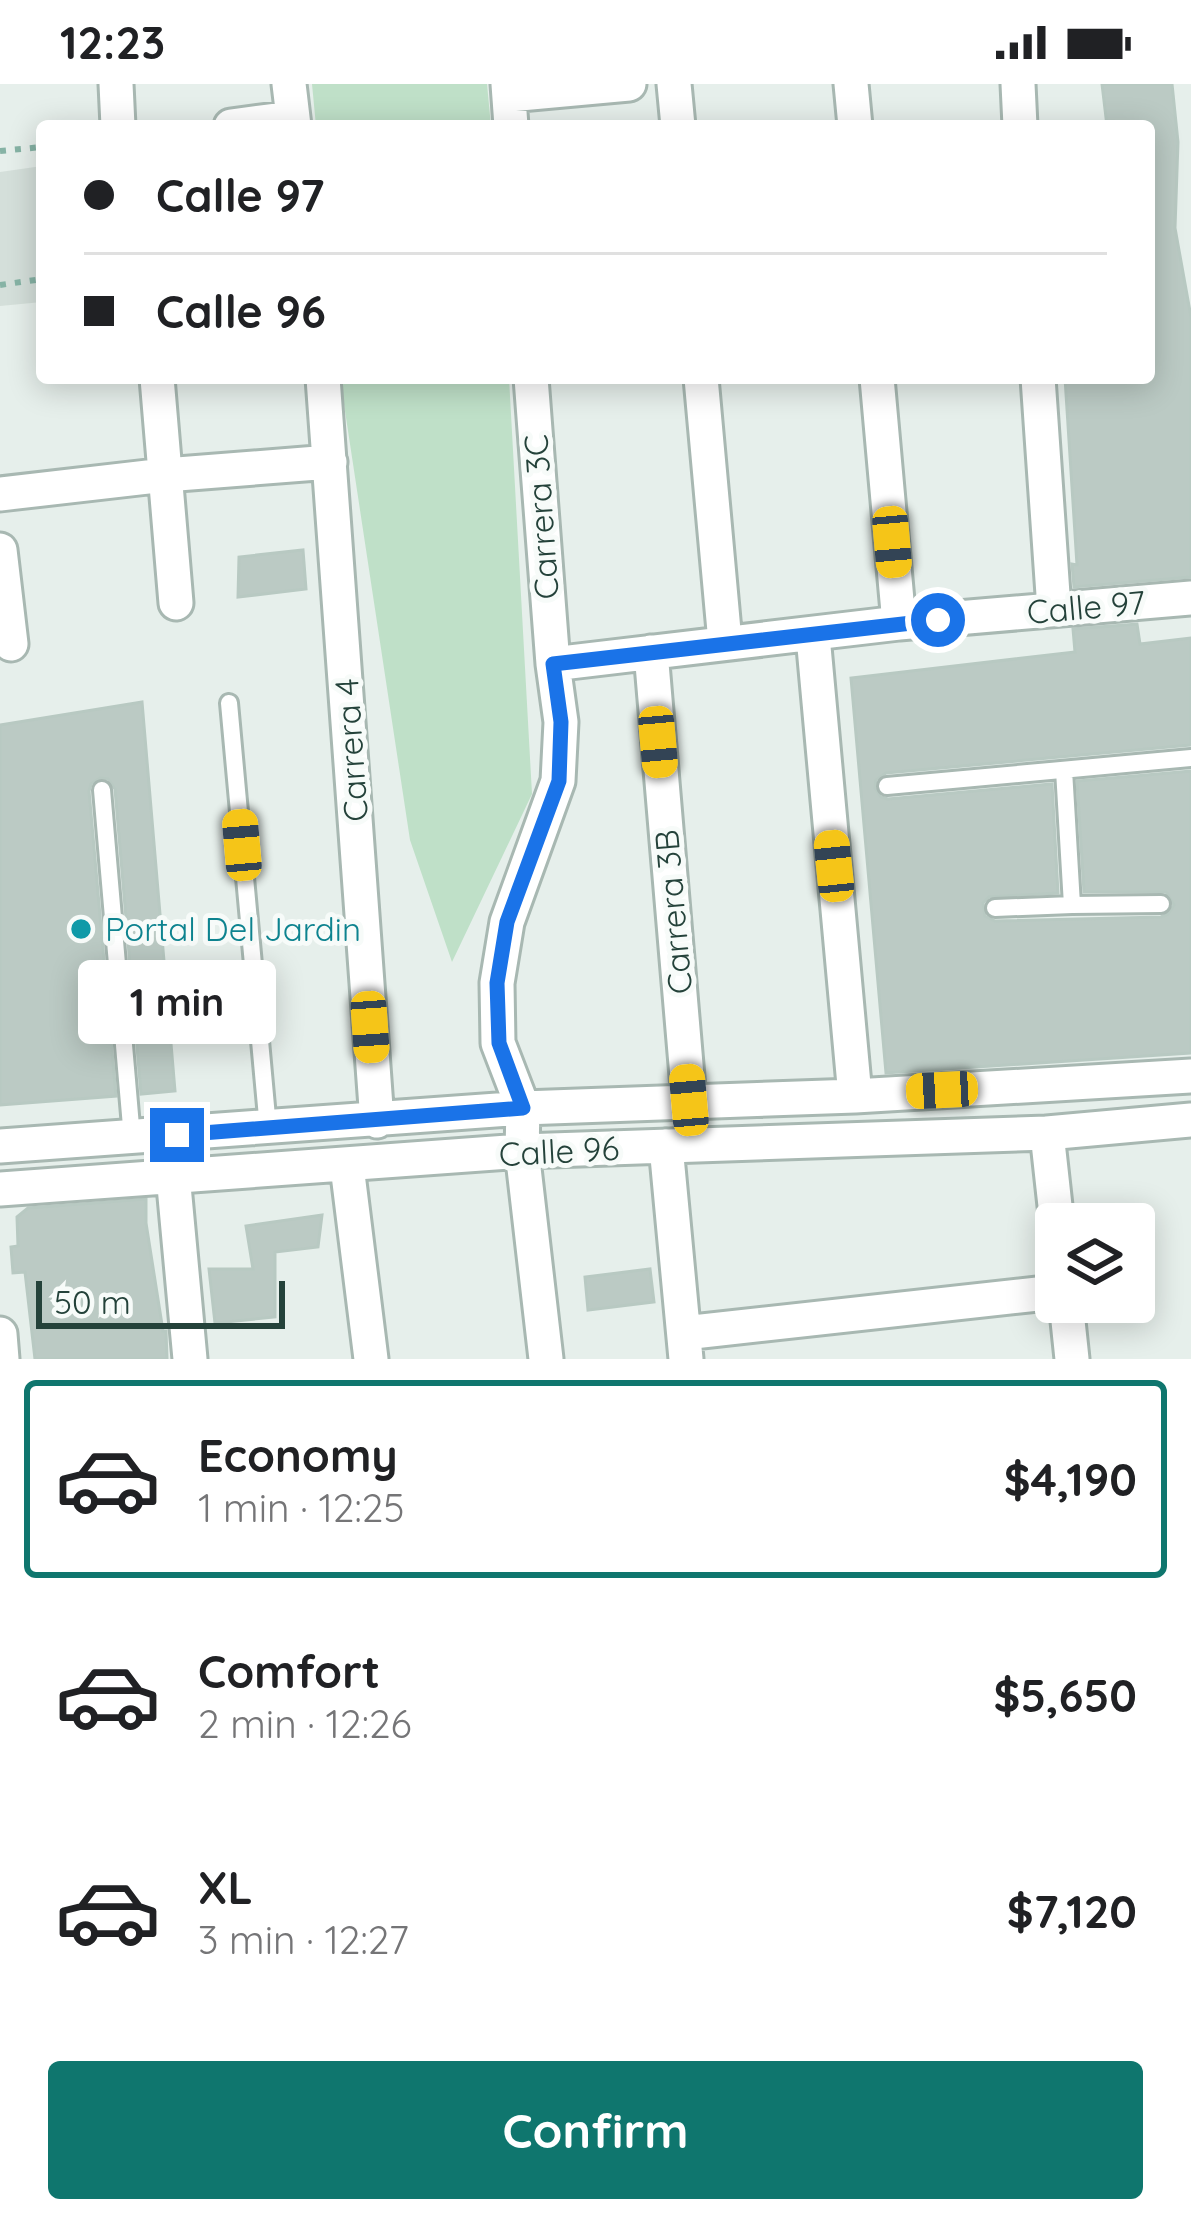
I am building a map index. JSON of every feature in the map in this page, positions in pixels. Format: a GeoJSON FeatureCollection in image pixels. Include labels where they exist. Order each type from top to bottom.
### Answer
{"type":"FeatureCollection","features":[{"type":"Feature","properties":{"kind":"street"},"geometry":{"type":"LineString","coordinates":[[116,84],[118,120]]}},
{"type":"Feature","properties":{"kind":"street"},"geometry":{"type":"LineString","coordinates":[[289,84],[293,120]]}},
{"type":"Feature","properties":{"kind":"street"},"geometry":{"type":"LineString","coordinates":[[509,102],[628,84]]}},
{"type":"Feature","properties":{"kind":"street"},"geometry":{"type":"LineString","coordinates":[[674,84],[677,120]]}},
{"type":"Feature","properties":{"kind":"street"},"geometry":{"type":"LineString","coordinates":[[851,84],[854,120]]}},
{"type":"Feature","properties":{"kind":"street"},"geometry":{"type":"LineString","coordinates":[[1018,84],[1020,120]]}},
{"type":"Feature","properties":{"kind":"street"},"geometry":{"type":"LineString","coordinates":[[157,384],[176,604]]}},
{"type":"Feature","properties":{"kind":"street","name":"Carrera 4"},"geometry":{"type":"LineString","coordinates":[[324,384],[377,1121]]}},
{"type":"Feature","properties":{"kind":"street","name":"Carrera 3C"},"geometry":{"type":"LineString","coordinates":[[531,384],[561,722],[559,781],[507,922],[497,983],[499,1043],[523,1108],[522,1151],[546,1359]]}},
{"type":"Feature","properties":{"kind":"street"},"geometry":{"type":"LineString","coordinates":[[702,384],[725,642]]}},
{"type":"Feature","properties":{"kind":"street"},"geometry":{"type":"LineString","coordinates":[[879,384],[899,623]]}},
{"type":"Feature","properties":{"kind":"street"},"geometry":{"type":"LineString","coordinates":[[1038,384],[1054,609]]}},
{"type":"Feature","properties":{"kind":"street"},"geometry":{"type":"LineString","coordinates":[[0,494],[331,462]]}},
{"type":"Feature","properties":{"kind":"street"},"geometry":{"type":"LineString","coordinates":[[0,550],[11,644]]}},
{"type":"Feature","properties":{"kind":"street","name":"Calle 97"},"geometry":{"type":"LineString","coordinates":[[553,664],[899,623],[1191,598]]}},
{"type":"Feature","properties":{"kind":"street"},"geometry":{"type":"LineString","coordinates":[[812,636],[855,1096]]}},
{"type":"Feature","properties":{"kind":"street","name":"Carrera 3B"},"geometry":{"type":"LineString","coordinates":[[651,652],[689,1100]]}},
{"type":"Feature","properties":{"kind":"street","name":"Calle 96"},"geometry":{"type":"LineString","coordinates":[[0,1146],[523,1108],[855,1096],[1191,1076]]}},
{"type":"Feature","properties":{"kind":"street","name":"Calle 96"},"geometry":{"type":"LineString","coordinates":[[0,1189],[522,1151],[1047,1132],[1191,1120]]}},
{"type":"Feature","properties":{"kind":"street"},"geometry":{"type":"LineString","coordinates":[[1047,1132],[1055,1203]]}},
{"type":"Feature","properties":{"kind":"street"},"geometry":{"type":"LineString","coordinates":[[665,1146],[685,1346],[1035,1295]]}},
{"type":"Feature","properties":{"kind":"street"},"geometry":{"type":"LineString","coordinates":[[347,1166],[371,1359]]}},
{"type":"Feature","properties":{"kind":"street"},"geometry":{"type":"LineString","coordinates":[[172,1175],[190,1359]]}},
{"type":"Feature","properties":{"kind":"street"},"geometry":{"type":"LineString","coordinates":[[1068,1323],[1072,1359]]}},
{"type":"Feature","properties":{"kind":"street"},"geometry":{"type":"LineString","coordinates":[[0,1334],[2,1359]]}},
{"type":"Feature","properties":{"kind":"lane"},"geometry":{"type":"LineString","coordinates":[[229,703],[268,1129]]}},
{"type":"Feature","properties":{"kind":"lane"},"geometry":{"type":"LineString","coordinates":[[887,786],[1191,758]]}},
{"type":"Feature","properties":{"kind":"lane"},"geometry":{"type":"LineString","coordinates":[[1064,770],[1072,905]]}},
{"type":"Feature","properties":{"kind":"lane"},"geometry":{"type":"LineString","coordinates":[[102,790],[132,1138]]}},
{"type":"Feature","properties":{"kind":"lane"},"geometry":{"type":"LineString","coordinates":[[995,908],[1161,904]]}},
{"type":"Feature","properties":{"kind":"path"},"geometry":{"type":"LineString","coordinates":[[0,151],[36,148]]}},
{"type":"Feature","properties":{"kind":"path"},"geometry":{"type":"LineString","coordinates":[[0,285],[36,280]]}},
{"type":"Feature","properties":{"kind":"shaded area"},"geometry":{"type":"Polygon","coordinates":[[[36,167],[36,303],[0,306],[0,172],[36,167]]]}},
{"type":"Feature","properties":{"kind":"green space"},"geometry":{"type":"Polygon","coordinates":[[[312,84],[487,84],[490,120],[315,120],[312,84]]]}},
{"type":"Feature","properties":{"kind":"green space"},"geometry":{"type":"Polygon","coordinates":[[[341,384],[509,384],[532,794],[452,962],[410,840],[341,384]]]}},
{"type":"Feature","properties":{"kind":"building"},"geometry":{"type":"Polygon","coordinates":[[[1102,84],[1172,84],[1178,142],[1175,228],[1191,317],[1191,577],[1074,587],[1072,564],[1077,565],[1065,384],[1155,384],[1155,120],[1106,120],[1102,84]]]}},
{"type":"Feature","properties":{"kind":"building"},"geometry":{"type":"Polygon","coordinates":[[[303,550],[306,589],[238,597],[239,557],[303,550]]]}},
{"type":"Feature","properties":{"kind":"building"},"geometry":{"type":"Polygon","coordinates":[[[1137,624],[1140,644],[1191,638],[1191,745],[886,773],[876,780],[875,788],[888,799],[1052,784],[1058,893],[989,897],[983,903],[985,916],[995,921],[1161,917],[1174,905],[1166,892],[1084,892],[1077,781],[1191,771],[1191,1053],[886,1073],[851,678],[1075,652],[1073,629],[1137,624]]]}},
{"type":"Feature","properties":{"kind":"building","name":"Portal Del Jardin"},"geometry":{"type":"Polygon","coordinates":[[[142,702],[175,1091],[141,1094],[115,789],[108,779],[100,778],[89,791],[116,1096],[0,1105],[0,725],[142,702]]]}},
{"type":"Feature","properties":{"kind":"building"},"geometry":{"type":"Polygon","coordinates":[[[146,1199],[167,1359],[35,1359],[25,1272],[13,1273],[11,1247],[18,1246],[17,1217],[28,1208],[146,1199]]]}},
{"type":"Feature","properties":{"kind":"building"},"geometry":{"type":"Polygon","coordinates":[[[322,1215],[318,1247],[275,1252],[275,1317],[215,1323],[209,1269],[253,1269],[246,1226],[322,1215]]]}},
{"type":"Feature","properties":{"kind":"building"},"geometry":{"type":"Polygon","coordinates":[[[650,1269],[654,1302],[588,1310],[585,1277],[650,1269]]]}},
{"type":"Feature","properties":{"kind":"place","name":"Portal Del Jardin"},"geometry":{"type":"Point","coordinates":[81,929]}},
{"type":"Feature","properties":{"kind":"route"},"geometry":{"type":"LineString","coordinates":[[177,1135],[523,1108],[499,1043],[497,983],[507,922],[559,781],[561,722],[553,664],[938,620]]}}]}
